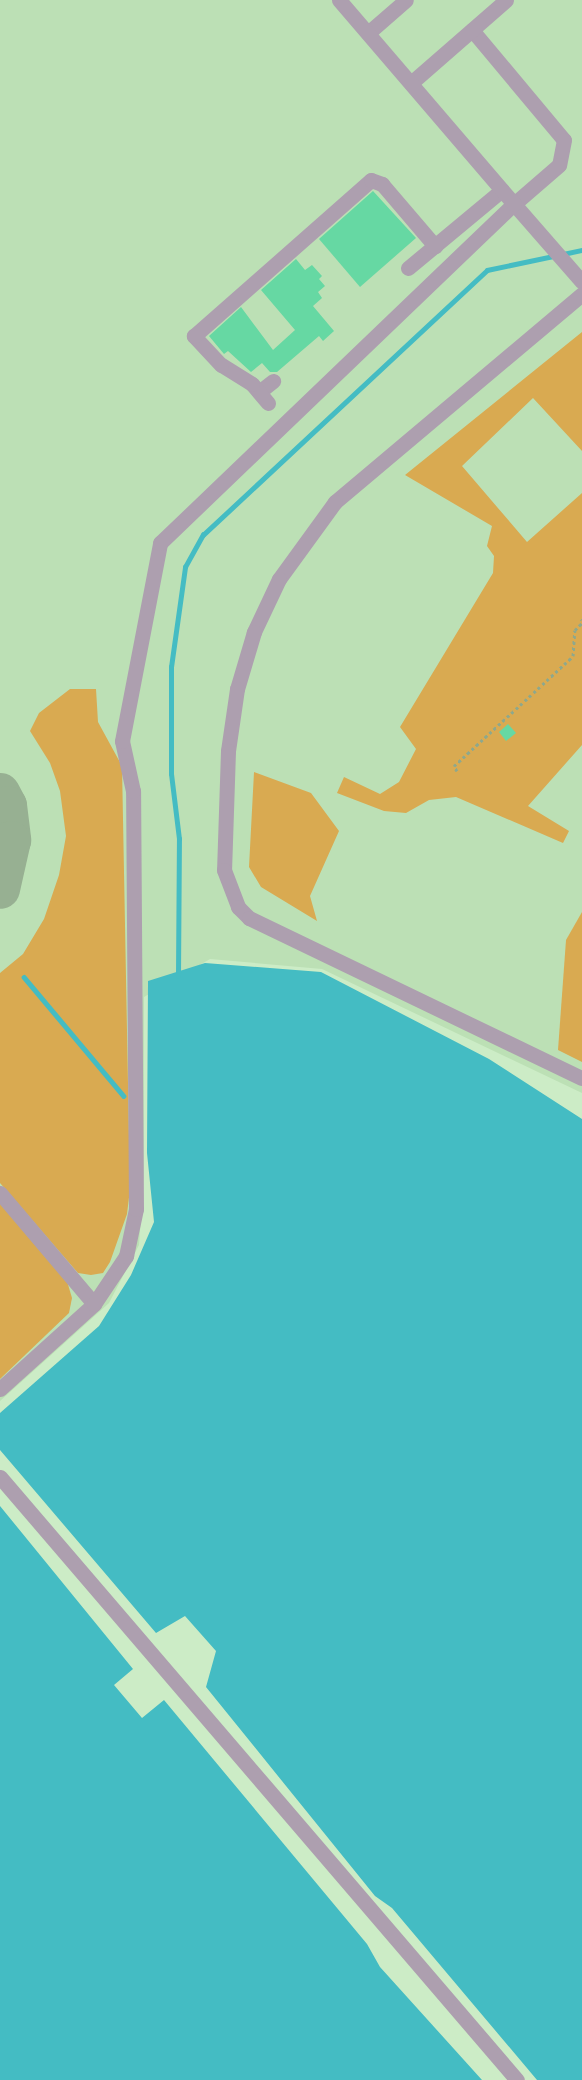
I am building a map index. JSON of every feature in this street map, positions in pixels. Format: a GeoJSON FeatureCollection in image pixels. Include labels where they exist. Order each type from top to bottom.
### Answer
{"type":"FeatureCollection","features":[{"type":"Feature","properties":{"kind":"lane"},"geometry":{"type":"LineString","coordinates":[[339,0],[578,277]]}},
{"type":"Feature","properties":{"kind":"lane"},"geometry":{"type":"LineString","coordinates":[[368,33],[406,0]]}},
{"type":"Feature","properties":{"kind":"lane"},"geometry":{"type":"LineString","coordinates":[[411,83],[506,0]]}},
{"type":"Feature","properties":{"kind":"lane"},"geometry":{"type":"LineString","coordinates":[[0,1389],[94,1304],[126,1256],[136,1209],[133,791],[122,741],[160,543],[514,204],[559,165],[564,140],[472,30]]}},
{"type":"Feature","properties":{"kind":"lane"},"geometry":{"type":"LineString","coordinates":[[273,381],[264,398],[221,365],[194,336],[371,180],[382,184],[435,246]]}},
{"type":"Feature","properties":{"kind":"lane"},"geometry":{"type":"LineString","coordinates":[[408,268],[502,190]]}},
{"type":"Feature","properties":{"kind":"lane"},"geometry":{"type":"LineString","coordinates":[[582,294],[335,502],[279,579],[254,632],[237,689],[228,751],[224,870],[238,907],[249,918],[582,1078]]}},
{"type":"Feature","properties":{"kind":"lane"},"geometry":{"type":"LineString","coordinates":[[0,1193],[94,1304]]}},
{"type":"Feature","properties":{"kind":"lane"},"geometry":{"type":"LineString","coordinates":[[0,1477],[517,2080]]}},
{"type":"Feature","properties":{"kind":"path"},"geometry":{"type":"LineString","coordinates":[[457,771],[454,766],[573,656],[575,630],[582,621]]}},
{"type":"Feature","properties":{"kind":"shaded area"},"geometry":{"type":"Polygon","coordinates":[[[0,0],[582,0],[582,1093],[322,969],[210,959],[144,997],[144,1173],[139,1245],[109,1303],[0,1401],[0,0]]]}},
{"type":"Feature","properties":{"kind":"shaded area"},"geometry":{"type":"Polygon","coordinates":[[[582,332],[582,451],[533,398],[462,466],[527,542],[582,493],[582,745],[528,806],[569,831],[563,843],[456,797],[429,800],[406,813],[384,811],[337,793],[344,777],[380,794],[399,782],[416,749],[400,727],[493,573],[494,556],[487,546],[492,526],[405,475],[582,332]]]}},
{"type":"Feature","properties":{"kind":"shaded area"},"geometry":{"type":"Polygon","coordinates":[[[70,689],[96,689],[98,722],[122,766],[130,1189],[127,1214],[110,1262],[103,1273],[91,1275],[78,1273],[0,1183],[0,973],[23,954],[44,919],[59,875],[66,836],[60,791],[50,763],[30,731],[39,713],[70,689]]]}},
{"type":"Feature","properties":{"kind":"shaded area"},"geometry":{"type":"Polygon","coordinates":[[[254,772],[311,793],[339,831],[310,896],[317,921],[261,887],[249,867],[254,772]]]}},
{"type":"Feature","properties":{"kind":"shaded area"},"geometry":{"type":"Polygon","coordinates":[[[582,912],[582,1062],[558,1050],[566,940],[582,912]]]}},
{"type":"Feature","properties":{"kind":"shaded area"},"geometry":{"type":"Polygon","coordinates":[[[0,1201],[67,1281],[72,1298],[69,1313],[0,1379],[0,1201]]]}},
{"type":"Feature","properties":{"kind":"water"},"geometry":{"type":"Polygon","coordinates":[[[205,963],[321,972],[489,1059],[582,1119],[582,2080],[537,2080],[392,1908],[375,1896],[206,1687],[216,1651],[185,1616],[156,1633],[0,1450],[0,1413],[99,1326],[131,1275],[154,1222],[147,1153],[148,981],[205,963]]]}},
{"type":"Feature","properties":{"kind":"water"},"geometry":{"type":"Polygon","coordinates":[[[0,1506],[133,1669],[114,1685],[142,1718],[164,1700],[367,1944],[380,1967],[482,2080],[0,2080],[0,1506]]]}},
{"type":"Feature","properties":{"kind":"building"},"geometry":{"type":"Polygon","coordinates":[[[373,191],[416,238],[360,287],[319,239],[373,191]]]}},
{"type":"Feature","properties":{"kind":"building"},"geometry":{"type":"Polygon","coordinates":[[[296,259],[305,270],[312,265],[322,276],[319,279],[325,286],[318,292],[322,298],[313,306],[334,331],[323,341],[319,336],[277,372],[270,372],[262,363],[251,372],[228,351],[224,354],[209,336],[241,307],[273,350],[295,330],[261,290],[296,259]]]}},
{"type":"Feature","properties":{"kind":"building"},"geometry":{"type":"Polygon","coordinates":[[[508,724],[516,733],[506,741],[499,732],[508,724]]]}},
{"type":"Feature","properties":{"kind":"waterway"},"geometry":{"type":"LineString","coordinates":[[178,976],[179,839],[171,774],[171,667],[185,567],[203,535],[487,270],[582,250]]}},
{"type":"Feature","properties":{"kind":"waterway"},"geometry":{"type":"LineString","coordinates":[[24,977],[124,1096]]}},
{"type":"Feature","properties":{"kind":"taxiway"},"geometry":{"type":"LineString","coordinates":[[0,792],[7,805],[11,840],[0,889]]}}]}
